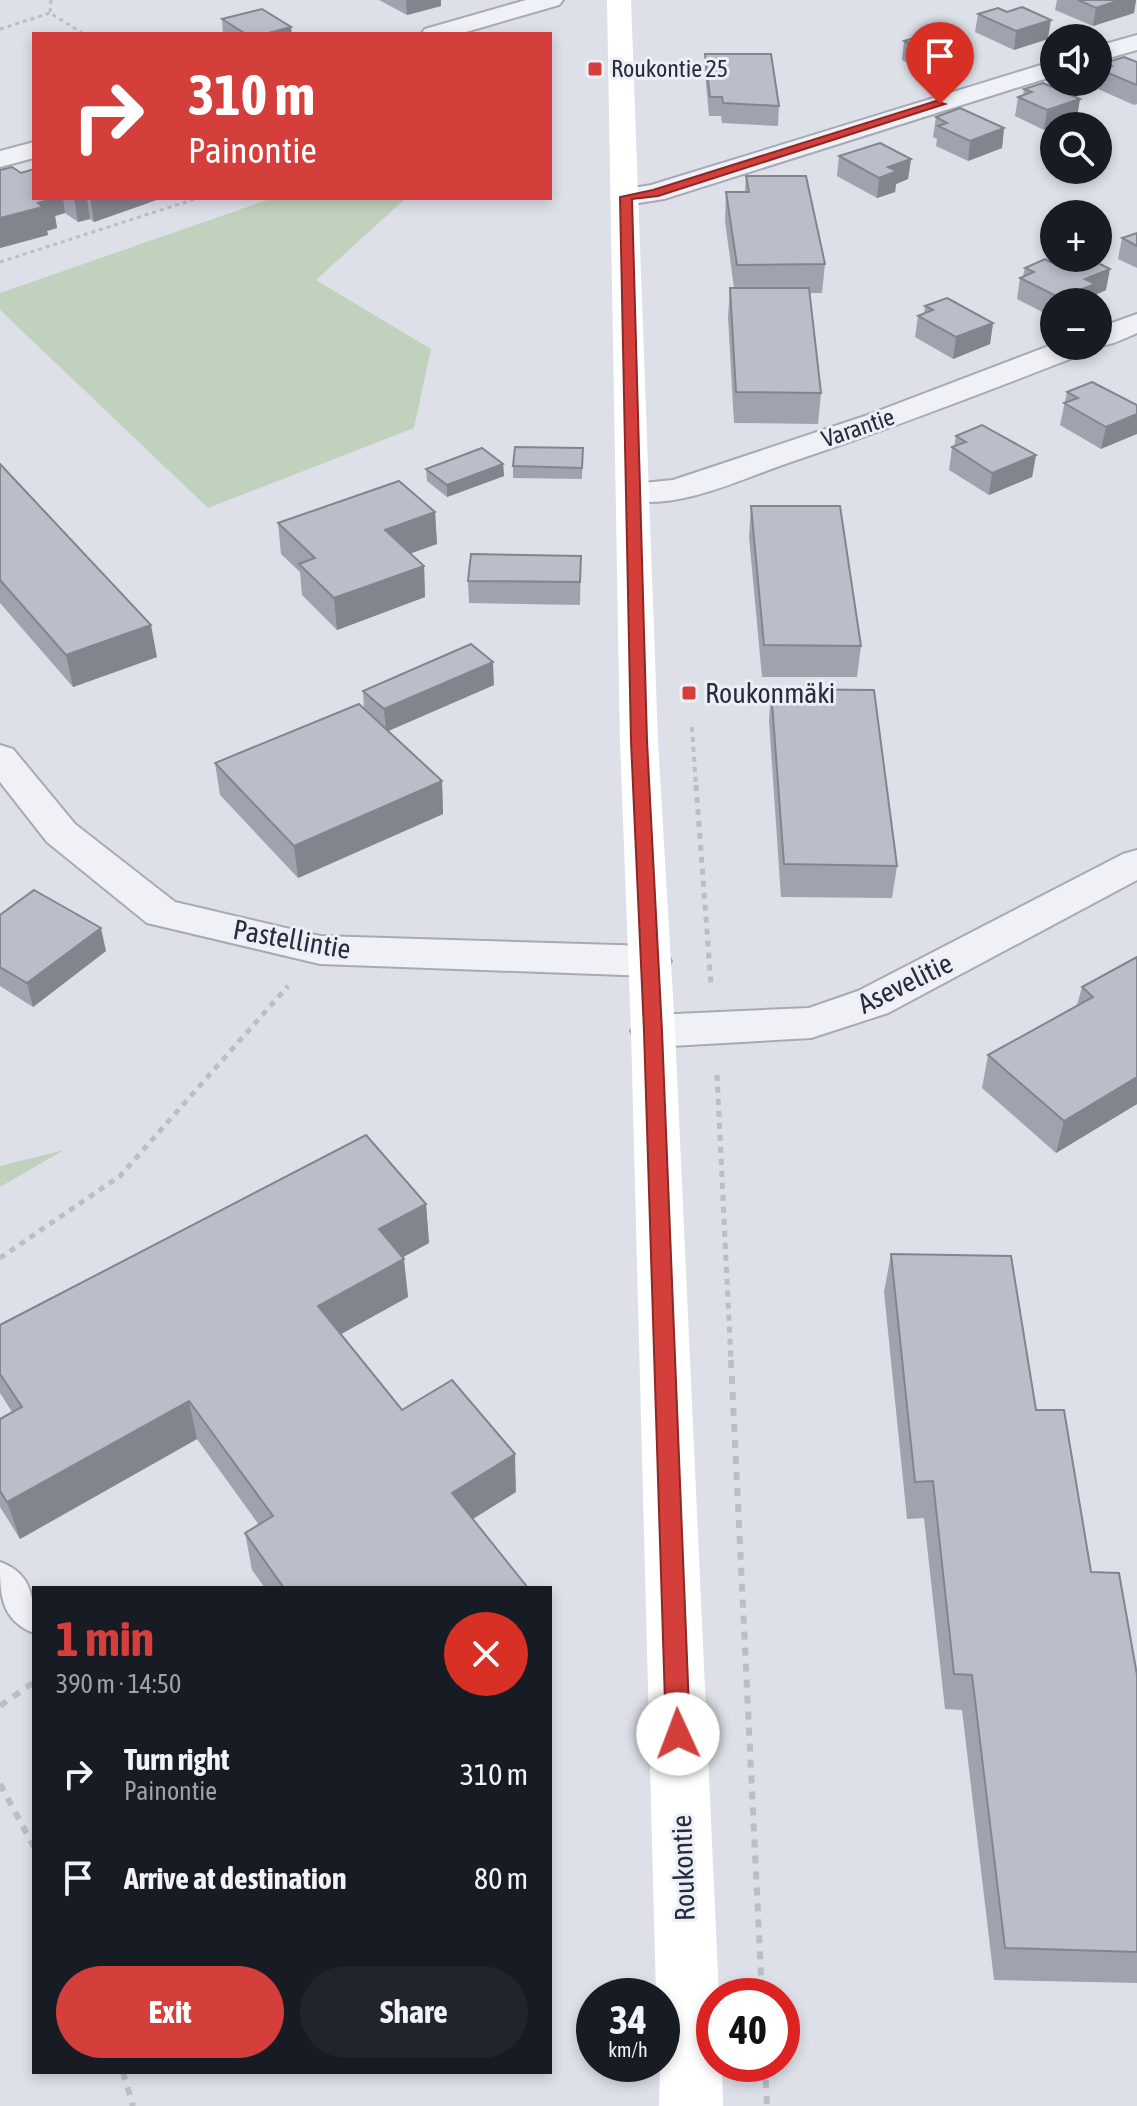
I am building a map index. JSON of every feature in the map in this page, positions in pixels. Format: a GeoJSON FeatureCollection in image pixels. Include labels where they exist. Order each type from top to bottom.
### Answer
{"type":"FeatureCollection","features":[{"type":"Feature","properties":{"kind":"street"},"geometry":{"type":"LineString","coordinates":[[440,32],[551,0]]}},
{"type":"Feature","properties":{"kind":"street","name":"Roukontie"},"geometry":{"type":"LineString","coordinates":[[619,0],[639,741],[653,1031],[691,2106]]}},
{"type":"Feature","properties":{"kind":"street"},"geometry":{"type":"LineString","coordinates":[[1112,50],[1137,42]]}},
{"type":"Feature","properties":{"kind":"street"},"geometry":{"type":"LineString","coordinates":[[626,197],[654,193],[1040,72]]}},
{"type":"Feature","properties":{"kind":"street"},"geometry":{"type":"LineString","coordinates":[[0,159],[32,151]]}},
{"type":"Feature","properties":{"kind":"street"},"geometry":{"type":"LineString","coordinates":[[1112,333],[1137,323]]}},
{"type":"Feature","properties":{"kind":"street","name":"Varantie"},"geometry":{"type":"LineString","coordinates":[[634,492],[676,490],[876,423],[1040,360]]}},
{"type":"Feature","properties":{"kind":"street","name":"Pastellintie"},"geometry":{"type":"LineString","coordinates":[[0,757],[61,833],[162,913],[320,950],[650,961]]}},
{"type":"Feature","properties":{"kind":"street","name":"Asevelitie"},"geometry":{"type":"LineString","coordinates":[[653,1031],[811,1023],[873,1002],[1137,863]]}},
{"type":"Feature","properties":{"kind":"lane"},"geometry":{"type":"LineString","coordinates":[[0,1576],[32,1616]]}},
{"type":"Feature","properties":{"kind":"path"},"geometry":{"type":"LineString","coordinates":[[50,13],[51,0]]}},
{"type":"Feature","properties":{"kind":"path"},"geometry":{"type":"LineString","coordinates":[[0,29],[50,13],[81,32]]}},
{"type":"Feature","properties":{"kind":"path"},"geometry":{"type":"LineString","coordinates":[[0,262],[192,200]]}},
{"type":"Feature","properties":{"kind":"path"},"geometry":{"type":"LineString","coordinates":[[0,1258],[120,1176],[320,950]]}},
{"type":"Feature","properties":{"kind":"path"},"geometry":{"type":"LineString","coordinates":[[0,1706],[32,1683]]}},
{"type":"Feature","properties":{"kind":"path"},"geometry":{"type":"LineString","coordinates":[[0,1784],[32,1843]]}},
{"type":"Feature","properties":{"kind":"path"},"geometry":{"type":"LineString","coordinates":[[124,2074],[133,2106]]}},
{"type":"Feature","properties":{"kind":"path"},"geometry":{"type":"LineString","coordinates":[[766,2082],[767,2106]]}},
{"type":"Feature","properties":{"kind":"green space"},"geometry":{"type":"Polygon","coordinates":[[[267,200],[404,200],[316,280],[431,349],[414,428],[208,508],[0,310],[0,293],[267,200]]]}},
{"type":"Feature","properties":{"kind":"green space"},"geometry":{"type":"Polygon","coordinates":[[[64,1150],[0,1187],[0,1166],[64,1150]]]}},
{"type":"Feature","properties":{"kind":"building"},"geometry":{"type":"Polygon","coordinates":[[[1078,0],[1120,0],[1096,8],[1078,0]]]}},
{"type":"Feature","properties":{"kind":"building"},"geometry":{"type":"Polygon","coordinates":[[[1022,7],[1051,20],[1016,31],[978,14],[998,8],[1007,12],[1022,7]]]}},
{"type":"Feature","properties":{"kind":"building"},"geometry":{"type":"Polygon","coordinates":[[[262,9],[291,27],[272,32],[243,32],[222,19],[262,9]]]}},
{"type":"Feature","properties":{"kind":"building"},"geometry":{"type":"Polygon","coordinates":[[[941,30],[970,44],[936,57],[904,41],[941,30]]]}},
{"type":"Feature","properties":{"kind":"building"},"geometry":{"type":"Polygon","coordinates":[[[705,54],[771,54],[779,106],[723,103],[722,97],[710,97],[705,54]]]}},
{"type":"Feature","properties":{"kind":"building"},"geometry":{"type":"Polygon","coordinates":[[[1124,57],[1137,62],[1137,85],[1112,75],[1112,61],[1124,57]]]}},
{"type":"Feature","properties":{"kind":"building"},"geometry":{"type":"Polygon","coordinates":[[[1040,84],[1040,96],[1073,96],[1080,99],[1047,110],[1018,97],[1032,92],[1024,89],[1040,84]]]}},
{"type":"Feature","properties":{"kind":"building"},"geometry":{"type":"Polygon","coordinates":[[[960,108],[1004,128],[970,141],[938,126],[947,123],[936,117],[960,108]]]}},
{"type":"Feature","properties":{"kind":"building"},"geometry":{"type":"Polygon","coordinates":[[[880,143],[911,159],[888,167],[897,171],[879,178],[839,156],[880,143]]]}},
{"type":"Feature","properties":{"kind":"building"},"geometry":{"type":"Polygon","coordinates":[[[12,167],[21,173],[32,170],[32,200],[48,200],[38,203],[43,207],[0,218],[0,170],[12,167]]]}},
{"type":"Feature","properties":{"kind":"building"},"geometry":{"type":"Polygon","coordinates":[[[746,176],[806,176],[825,264],[737,265],[726,192],[749,192],[746,176]]]}},
{"type":"Feature","properties":{"kind":"building"},"geometry":{"type":"Polygon","coordinates":[[[1137,233],[1137,246],[1122,238],[1137,233]]]}},
{"type":"Feature","properties":{"kind":"building"},"geometry":{"type":"Polygon","coordinates":[[[1040,261],[1040,272],[1102,272],[1085,279],[1095,284],[1085,288],[1040,288],[1020,278],[1034,272],[1025,268],[1040,261]]]}},
{"type":"Feature","properties":{"kind":"building"},"geometry":{"type":"Polygon","coordinates":[[[730,288],[809,288],[821,393],[736,392],[730,288]]]}},
{"type":"Feature","properties":{"kind":"building"},"geometry":{"type":"Polygon","coordinates":[[[947,298],[993,323],[956,337],[918,316],[933,310],[925,306],[947,298]]]}},
{"type":"Feature","properties":{"kind":"building"},"geometry":{"type":"Polygon","coordinates":[[[1092,382],[1137,405],[1137,414],[1106,427],[1064,403],[1078,398],[1067,392],[1092,382]]]}},
{"type":"Feature","properties":{"kind":"building"},"geometry":{"type":"Polygon","coordinates":[[[982,425],[1036,455],[992,473],[952,447],[966,442],[956,436],[982,425]]]}},
{"type":"Feature","properties":{"kind":"building"},"geometry":{"type":"Polygon","coordinates":[[[515,447],[583,448],[582,468],[513,466],[515,447]]]}},
{"type":"Feature","properties":{"kind":"building"},"geometry":{"type":"Polygon","coordinates":[[[482,448],[503,464],[447,485],[426,469],[482,448]]]}},
{"type":"Feature","properties":{"kind":"building"},"geometry":{"type":"Polygon","coordinates":[[[0,464],[151,625],[66,655],[0,580],[0,464]]]}},
{"type":"Feature","properties":{"kind":"building"},"geometry":{"type":"Polygon","coordinates":[[[399,481],[435,512],[385,530],[424,566],[334,598],[299,564],[315,558],[278,523],[399,481]]]}},
{"type":"Feature","properties":{"kind":"building"},"geometry":{"type":"Polygon","coordinates":[[[751,506],[840,506],[861,646],[764,645],[751,506]]]}},
{"type":"Feature","properties":{"kind":"building"},"geometry":{"type":"Polygon","coordinates":[[[471,554],[581,556],[580,582],[468,581],[471,554]]]}},
{"type":"Feature","properties":{"kind":"building"},"geometry":{"type":"Polygon","coordinates":[[[471,644],[493,662],[384,709],[363,691],[471,644]]]}},
{"type":"Feature","properties":{"kind":"building"},"geometry":{"type":"Polygon","coordinates":[[[771,689],[874,690],[897,866],[784,864],[771,689]]]}},
{"type":"Feature","properties":{"kind":"building"},"geometry":{"type":"Polygon","coordinates":[[[359,704],[442,781],[294,846],[215,763],[359,704]]]}},
{"type":"Feature","properties":{"kind":"building"},"geometry":{"type":"Polygon","coordinates":[[[34,890],[101,928],[27,983],[0,967],[0,915],[34,890]]]}},
{"type":"Feature","properties":{"kind":"building"},"geometry":{"type":"Polygon","coordinates":[[[1137,957],[1137,1077],[1064,1121],[988,1055],[1093,997],[1082,987],[1137,957]]]}},
{"type":"Feature","properties":{"kind":"building"},"geometry":{"type":"Polygon","coordinates":[[[366,1135],[426,1204],[379,1229],[404,1259],[318,1306],[402,1410],[452,1380],[515,1454],[452,1493],[526,1586],[283,1586],[245,1533],[273,1516],[189,1401],[7,1502],[0,1491],[0,1419],[22,1407],[0,1374],[0,1325],[366,1135]]]}},
{"type":"Feature","properties":{"kind":"building"},"geometry":{"type":"Polygon","coordinates":[[[891,1254],[1011,1256],[1036,1410],[1064,1410],[1091,1572],[1119,1573],[1137,1675],[1137,1952],[1005,1948],[972,1675],[954,1674],[933,1481],[915,1482],[891,1254]]]}},
{"type":"Feature","properties":{"kind":"place","name":"Roukontie 25"},"geometry":{"type":"Point","coordinates":[595,69]}},
{"type":"Feature","properties":{"kind":"place","name":"Roukonmäki"},"geometry":{"type":"Point","coordinates":[689,693]}},
{"type":"Feature","properties":{"kind":"route"},"geometry":{"type":"LineString","coordinates":[[678,1734],[653,1031],[639,741],[626,197],[654,193],[940,104]]}}]}
